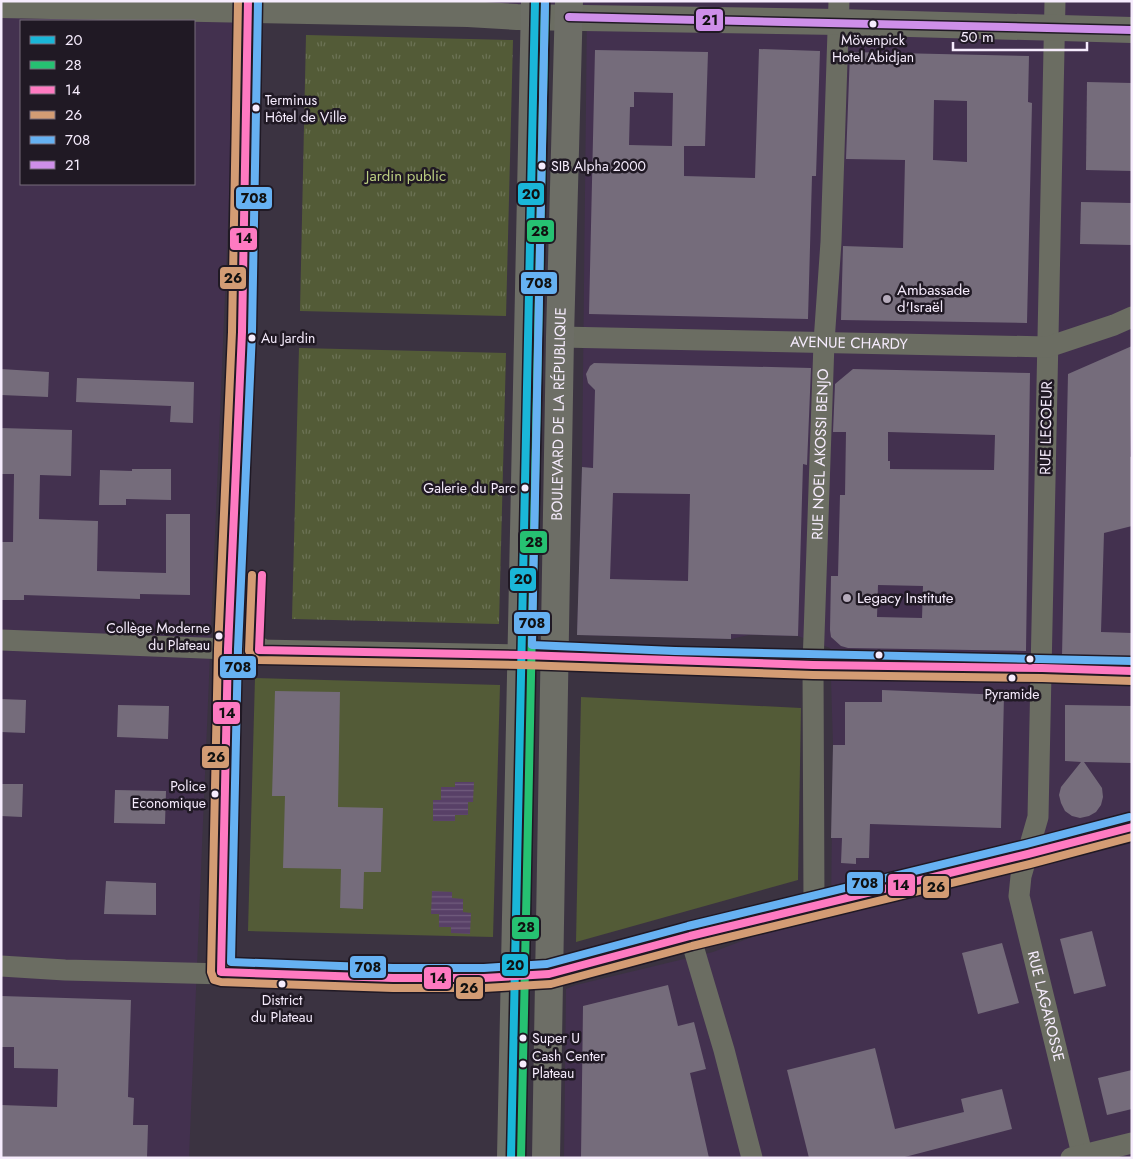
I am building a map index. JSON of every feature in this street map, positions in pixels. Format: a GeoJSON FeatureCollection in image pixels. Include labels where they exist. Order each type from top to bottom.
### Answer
{"type":"FeatureCollection","features":[{"type":"Feature","properties":{"kind":"main road"},"geometry":{"type":"LineString","coordinates":[[511,1158],[535,9]]}},
{"type":"Feature","properties":{"kind":"main road","name":"BOULEVARD DE LA RÉPUBLIQUE"},"geometry":{"type":"LineString","coordinates":[[546,1158],[560,337],[569,9]]}},
{"type":"Feature","properties":{"kind":"street","name":"RUE LECOEUR"},"geometry":{"type":"LineString","coordinates":[[1028,854],[1038,817],[1055,1]]}},
{"type":"Feature","properties":{"kind":"street"},"geometry":{"type":"LineString","coordinates":[[1,5],[839,12],[1055,29],[1132,30]]}},
{"type":"Feature","properties":{"kind":"street"},"geometry":{"type":"LineString","coordinates":[[221,972],[228,649],[242,332],[248,6]]}},
{"type":"Feature","properties":{"kind":"street","name":"RUE NOEL AKOSSI BENJO"},"geometry":{"type":"LineString","coordinates":[[814,906],[813,665],[824,342],[831,242],[839,12]]}},
{"type":"Feature","properties":{"kind":"street","name":"AVENUE CHARDY"},"geometry":{"type":"LineString","coordinates":[[560,337],[1048,346],[1114,325],[1132,317]]}},
{"type":"Feature","properties":{"kind":"street"},"geometry":{"type":"LineString","coordinates":[[1,640],[259,650],[522,655],[813,665],[1132,671]]}},
{"type":"Feature","properties":{"kind":"street"},"geometry":{"type":"LineString","coordinates":[[1,966],[65,970],[221,972],[393,978],[484,978],[549,974],[690,936],[1132,827]]}},
{"type":"Feature","properties":{"kind":"street","name":"RUE LAGAROSSE"},"geometry":{"type":"LineString","coordinates":[[1028,854],[1021,876],[1019,896],[1079,1157]]}},
{"type":"Feature","properties":{"kind":"street"},"geometry":{"type":"LineString","coordinates":[[690,936],[724,1050],[752,1158]]}},
{"type":"Feature","properties":{"kind":"street"},"geometry":{"type":"LineString","coordinates":[[1079,1157],[1132,1143]]}},
{"type":"Feature","properties":{"kind":"shaded area"},"geometry":{"type":"Polygon","coordinates":[[[1,1],[1132,1],[1132,1158],[564,1158],[566,989],[713,952],[831,907],[833,745],[830,648],[798,636],[749,635],[731,639],[577,635],[582,467],[587,9],[237,7],[189,1158],[1,1158],[1,1]]]}},
{"type":"Feature","properties":{"kind":"shaded area"},"geometry":{"type":"Polygon","coordinates":[[[455,782],[474,782],[473,802],[468,802],[468,815],[455,815],[455,821],[433,821],[433,800],[441,800],[441,787],[455,787],[455,782]]]}},
{"type":"Feature","properties":{"kind":"shaded area"},"geometry":{"type":"Polygon","coordinates":[[[432,891],[452,892],[452,898],[463,899],[463,912],[471,913],[470,934],[451,933],[451,927],[439,927],[439,914],[431,914],[432,891]]]}},
{"type":"Feature","properties":{"kind":"green space","name":"Jardin public"},"geometry":{"type":"Polygon","coordinates":[[[306,35],[513,40],[506,316],[300,311],[306,35]]]}},
{"type":"Feature","properties":{"kind":"green space"},"geometry":{"type":"Polygon","coordinates":[[[299,348],[506,353],[499,624],[292,619],[299,348]]]}},
{"type":"Feature","properties":{"kind":"green space"},"geometry":{"type":"Polygon","coordinates":[[[255,678],[500,685],[493,937],[248,931],[255,678]]]}},
{"type":"Feature","properties":{"kind":"green space"},"geometry":{"type":"Polygon","coordinates":[[[581,697],[801,708],[798,880],[576,942],[581,697]]]}},
{"type":"Feature","properties":{"kind":"building"},"geometry":{"type":"Polygon","coordinates":[[[759,49],[820,51],[816,176],[812,176],[808,319],[589,314],[595,50],[708,52],[705,146],[684,146],[684,176],[755,178],[759,49]],[[634,92],[634,107],[630,107],[629,145],[672,146],[673,93],[634,92]]]}},
{"type":"Feature","properties":{"kind":"building"},"geometry":{"type":"Polygon","coordinates":[[[850,52],[1029,56],[1028,102],[1032,103],[1027,323],[841,320],[843,246],[903,248],[905,160],[846,159],[850,52]],[[934,100],[933,160],[967,162],[967,101],[934,100]]]}},
{"type":"Feature","properties":{"kind":"building"},"geometry":{"type":"Polygon","coordinates":[[[1087,82],[1132,83],[1132,171],[1086,170],[1087,82]]]}},
{"type":"Feature","properties":{"kind":"building"},"geometry":{"type":"Polygon","coordinates":[[[1081,202],[1132,203],[1132,245],[1080,244],[1081,202]]]}},
{"type":"Feature","properties":{"kind":"building"},"geometry":{"type":"Polygon","coordinates":[[[1132,346],[1130,457],[1132,456],[1132,526],[1104,533],[1101,632],[1132,633],[1132,658],[1062,656],[1068,374],[1132,346]]]}},
{"type":"Feature","properties":{"kind":"building"},"geometry":{"type":"Polygon","coordinates":[[[594,363],[811,368],[807,465],[803,464],[798,636],[731,634],[731,639],[577,635],[582,467],[593,468],[595,390],[588,383],[586,374],[594,363]],[[613,493],[610,579],[688,581],[690,494],[613,493]]]}},
{"type":"Feature","properties":{"kind":"building"},"geometry":{"type":"Polygon","coordinates":[[[1,369],[49,372],[48,397],[1,395],[1,369]]]}},
{"type":"Feature","properties":{"kind":"building"},"geometry":{"type":"Polygon","coordinates":[[[853,369],[1030,373],[1026,651],[848,648],[841,646],[831,637],[831,576],[838,576],[840,495],[845,495],[846,432],[833,432],[835,384],[853,369]],[[888,432],[888,461],[890,461],[890,469],[994,470],[995,435],[888,432]],[[878,585],[877,617],[922,618],[923,586],[878,585]]]}},
{"type":"Feature","properties":{"kind":"building"},"geometry":{"type":"Polygon","coordinates":[[[77,378],[194,382],[193,423],[170,422],[171,406],[76,402],[77,378]]]}},
{"type":"Feature","properties":{"kind":"building"},"geometry":{"type":"Polygon","coordinates":[[[1,428],[72,430],[71,476],[40,475],[39,519],[98,521],[97,571],[166,573],[166,514],[190,514],[190,595],[140,594],[140,599],[24,595],[24,600],[1,600],[1,542],[13,542],[14,474],[1,474],[1,428]]]}},
{"type":"Feature","properties":{"kind":"building"},"geometry":{"type":"Polygon","coordinates":[[[132,469],[171,469],[171,500],[126,499],[126,505],[99,505],[100,470],[132,471],[132,469]]]}},
{"type":"Feature","properties":{"kind":"building"},"geometry":{"type":"Polygon","coordinates":[[[882,690],[1004,695],[1001,828],[870,824],[869,858],[856,858],[856,864],[841,863],[842,838],[831,838],[833,745],[845,745],[845,702],[882,702],[882,690]]]}},
{"type":"Feature","properties":{"kind":"building"},"geometry":{"type":"Polygon","coordinates":[[[275,691],[340,692],[338,807],[383,808],[381,872],[364,872],[363,909],[340,908],[341,869],[283,868],[285,796],[272,796],[275,691]]]}},
{"type":"Feature","properties":{"kind":"building"},"geometry":{"type":"Polygon","coordinates":[[[1,699],[26,700],[25,733],[1,732],[1,699]]]}},
{"type":"Feature","properties":{"kind":"building"},"geometry":{"type":"Polygon","coordinates":[[[118,705],[169,706],[168,739],[117,737],[118,705]]]}},
{"type":"Feature","properties":{"kind":"building"},"geometry":{"type":"Polygon","coordinates":[[[1065,705],[1132,706],[1132,763],[1084,762],[1102,788],[1103,797],[1101,805],[1096,812],[1080,818],[1072,816],[1065,811],[1059,795],[1061,787],[1081,762],[1065,761],[1065,705]]]}},
{"type":"Feature","properties":{"kind":"building"},"geometry":{"type":"Polygon","coordinates":[[[1,784],[23,784],[22,817],[1,816],[1,784]]]}},
{"type":"Feature","properties":{"kind":"building"},"geometry":{"type":"Polygon","coordinates":[[[115,790],[166,791],[165,824],[114,823],[115,790]]]}},
{"type":"Feature","properties":{"kind":"building"},"geometry":{"type":"Polygon","coordinates":[[[106,881],[156,883],[156,915],[104,914],[106,881]]]}},
{"type":"Feature","properties":{"kind":"building"},"geometry":{"type":"Polygon","coordinates":[[[1092,931],[1106,986],[1074,994],[1060,939],[1092,931]]]}},
{"type":"Feature","properties":{"kind":"building"},"geometry":{"type":"Polygon","coordinates":[[[1002,943],[1019,1003],[978,1014],[962,953],[1002,943]]]}},
{"type":"Feature","properties":{"kind":"building"},"geometry":{"type":"Polygon","coordinates":[[[668,985],[678,1026],[694,1022],[706,1069],[690,1073],[709,1158],[581,1158],[583,1006],[668,985]]]}},
{"type":"Feature","properties":{"kind":"building"},"geometry":{"type":"Polygon","coordinates":[[[1,996],[131,1000],[128,1097],[134,1098],[133,1125],[148,1125],[147,1158],[1,1158],[1,1105],[57,1107],[58,1069],[14,1068],[14,1047],[1,1047],[1,996]]]}},
{"type":"Feature","properties":{"kind":"building"},"geometry":{"type":"Polygon","coordinates":[[[875,1048],[895,1129],[964,1112],[961,1099],[1002,1089],[1012,1129],[901,1158],[809,1158],[787,1070],[875,1048]]]}},
{"type":"Feature","properties":{"kind":"building"},"geometry":{"type":"Polygon","coordinates":[[[1132,1070],[1132,1109],[1107,1115],[1098,1078],[1132,1070]]]}},
{"type":"Feature","properties":{"kind":"transit line","name":"26"},"geometry":{"type":"LineString","coordinates":[[238,1],[232,332],[218,649],[211,972],[214,980],[221,982],[393,988],[484,988],[551,984],[692,946],[1030,864],[1132,837]]}},
{"type":"Feature","properties":{"kind":"transit line","name":"14"},"geometry":{"type":"LineString","coordinates":[[248,1],[242,332],[228,649],[221,972],[393,978],[484,978],[549,974],[690,936],[1132,827]]}},
{"type":"Feature","properties":{"kind":"transit line","name":"708"},"geometry":{"type":"LineString","coordinates":[[258,1],[252,332],[238,649],[231,962],[393,968],[484,968],[547,964],[688,926],[1129,817]]}},
{"type":"Feature","properties":{"kind":"transit line","name":"20"},"geometry":{"type":"LineString","coordinates":[[511,1158],[535,1]]}},
{"type":"Feature","properties":{"kind":"transit line","name":"28"},"geometry":{"type":"LineString","coordinates":[[521,1158],[545,1]]}},
{"type":"Feature","properties":{"kind":"transit line","name":"708"},"geometry":{"type":"LineString","coordinates":[[545,1],[532,645],[675,651],[1132,661]]}},
{"type":"Feature","properties":{"kind":"transit line","name":"21"},"geometry":{"type":"LineString","coordinates":[[569,17],[1132,30]]}},
{"type":"Feature","properties":{"kind":"transit line","name":"26"},"geometry":{"type":"LineString","coordinates":[[252,575],[249,651],[252,657],[258,660],[522,665],[813,675],[1132,681]]}},
{"type":"Feature","properties":{"kind":"transit line","name":"14"},"geometry":{"type":"LineString","coordinates":[[262,575],[259,650],[522,655],[813,665],[1132,671]]}},
{"type":"Feature","properties":{"kind":"place","name":"Mövenpick Hotel Abidjan"},"geometry":{"type":"Point","coordinates":[873,24]}},
{"type":"Feature","properties":{"kind":"place","name":"Terminus Hôtel de Ville"},"geometry":{"type":"Point","coordinates":[256,108]}},
{"type":"Feature","properties":{"kind":"place","name":"SIB Alpha 2000"},"geometry":{"type":"Point","coordinates":[542,166]}},
{"type":"Feature","properties":{"kind":"place","name":"Ambassade d'Israël"},"geometry":{"type":"Point","coordinates":[887,299]}},
{"type":"Feature","properties":{"kind":"place","name":"Au Jardin"},"geometry":{"type":"Point","coordinates":[252,338]}},
{"type":"Feature","properties":{"kind":"place","name":"Galerie du Parc"},"geometry":{"type":"Point","coordinates":[525,488]}},
{"type":"Feature","properties":{"kind":"place","name":"Legacy Institute"},"geometry":{"type":"Point","coordinates":[847,598]}},
{"type":"Feature","properties":{"kind":"place","name":"Collège Moderne du Plateau"},"geometry":{"type":"Point","coordinates":[219,636]}},
{"type":"Feature","properties":{"kind":"place","name":"Pyramide"},"geometry":{"type":"Point","coordinates":[1012,678]}},
{"type":"Feature","properties":{"kind":"place","name":"Police Economique"},"geometry":{"type":"Point","coordinates":[215,794]}},
{"type":"Feature","properties":{"kind":"place","name":"District du Plateau"},"geometry":{"type":"Point","coordinates":[282,984]}},
{"type":"Feature","properties":{"kind":"place","name":"Super U"},"geometry":{"type":"Point","coordinates":[523,1038]}},
{"type":"Feature","properties":{"kind":"place","name":"Cash Center Plateau"},"geometry":{"type":"Point","coordinates":[523,1064]}}]}
